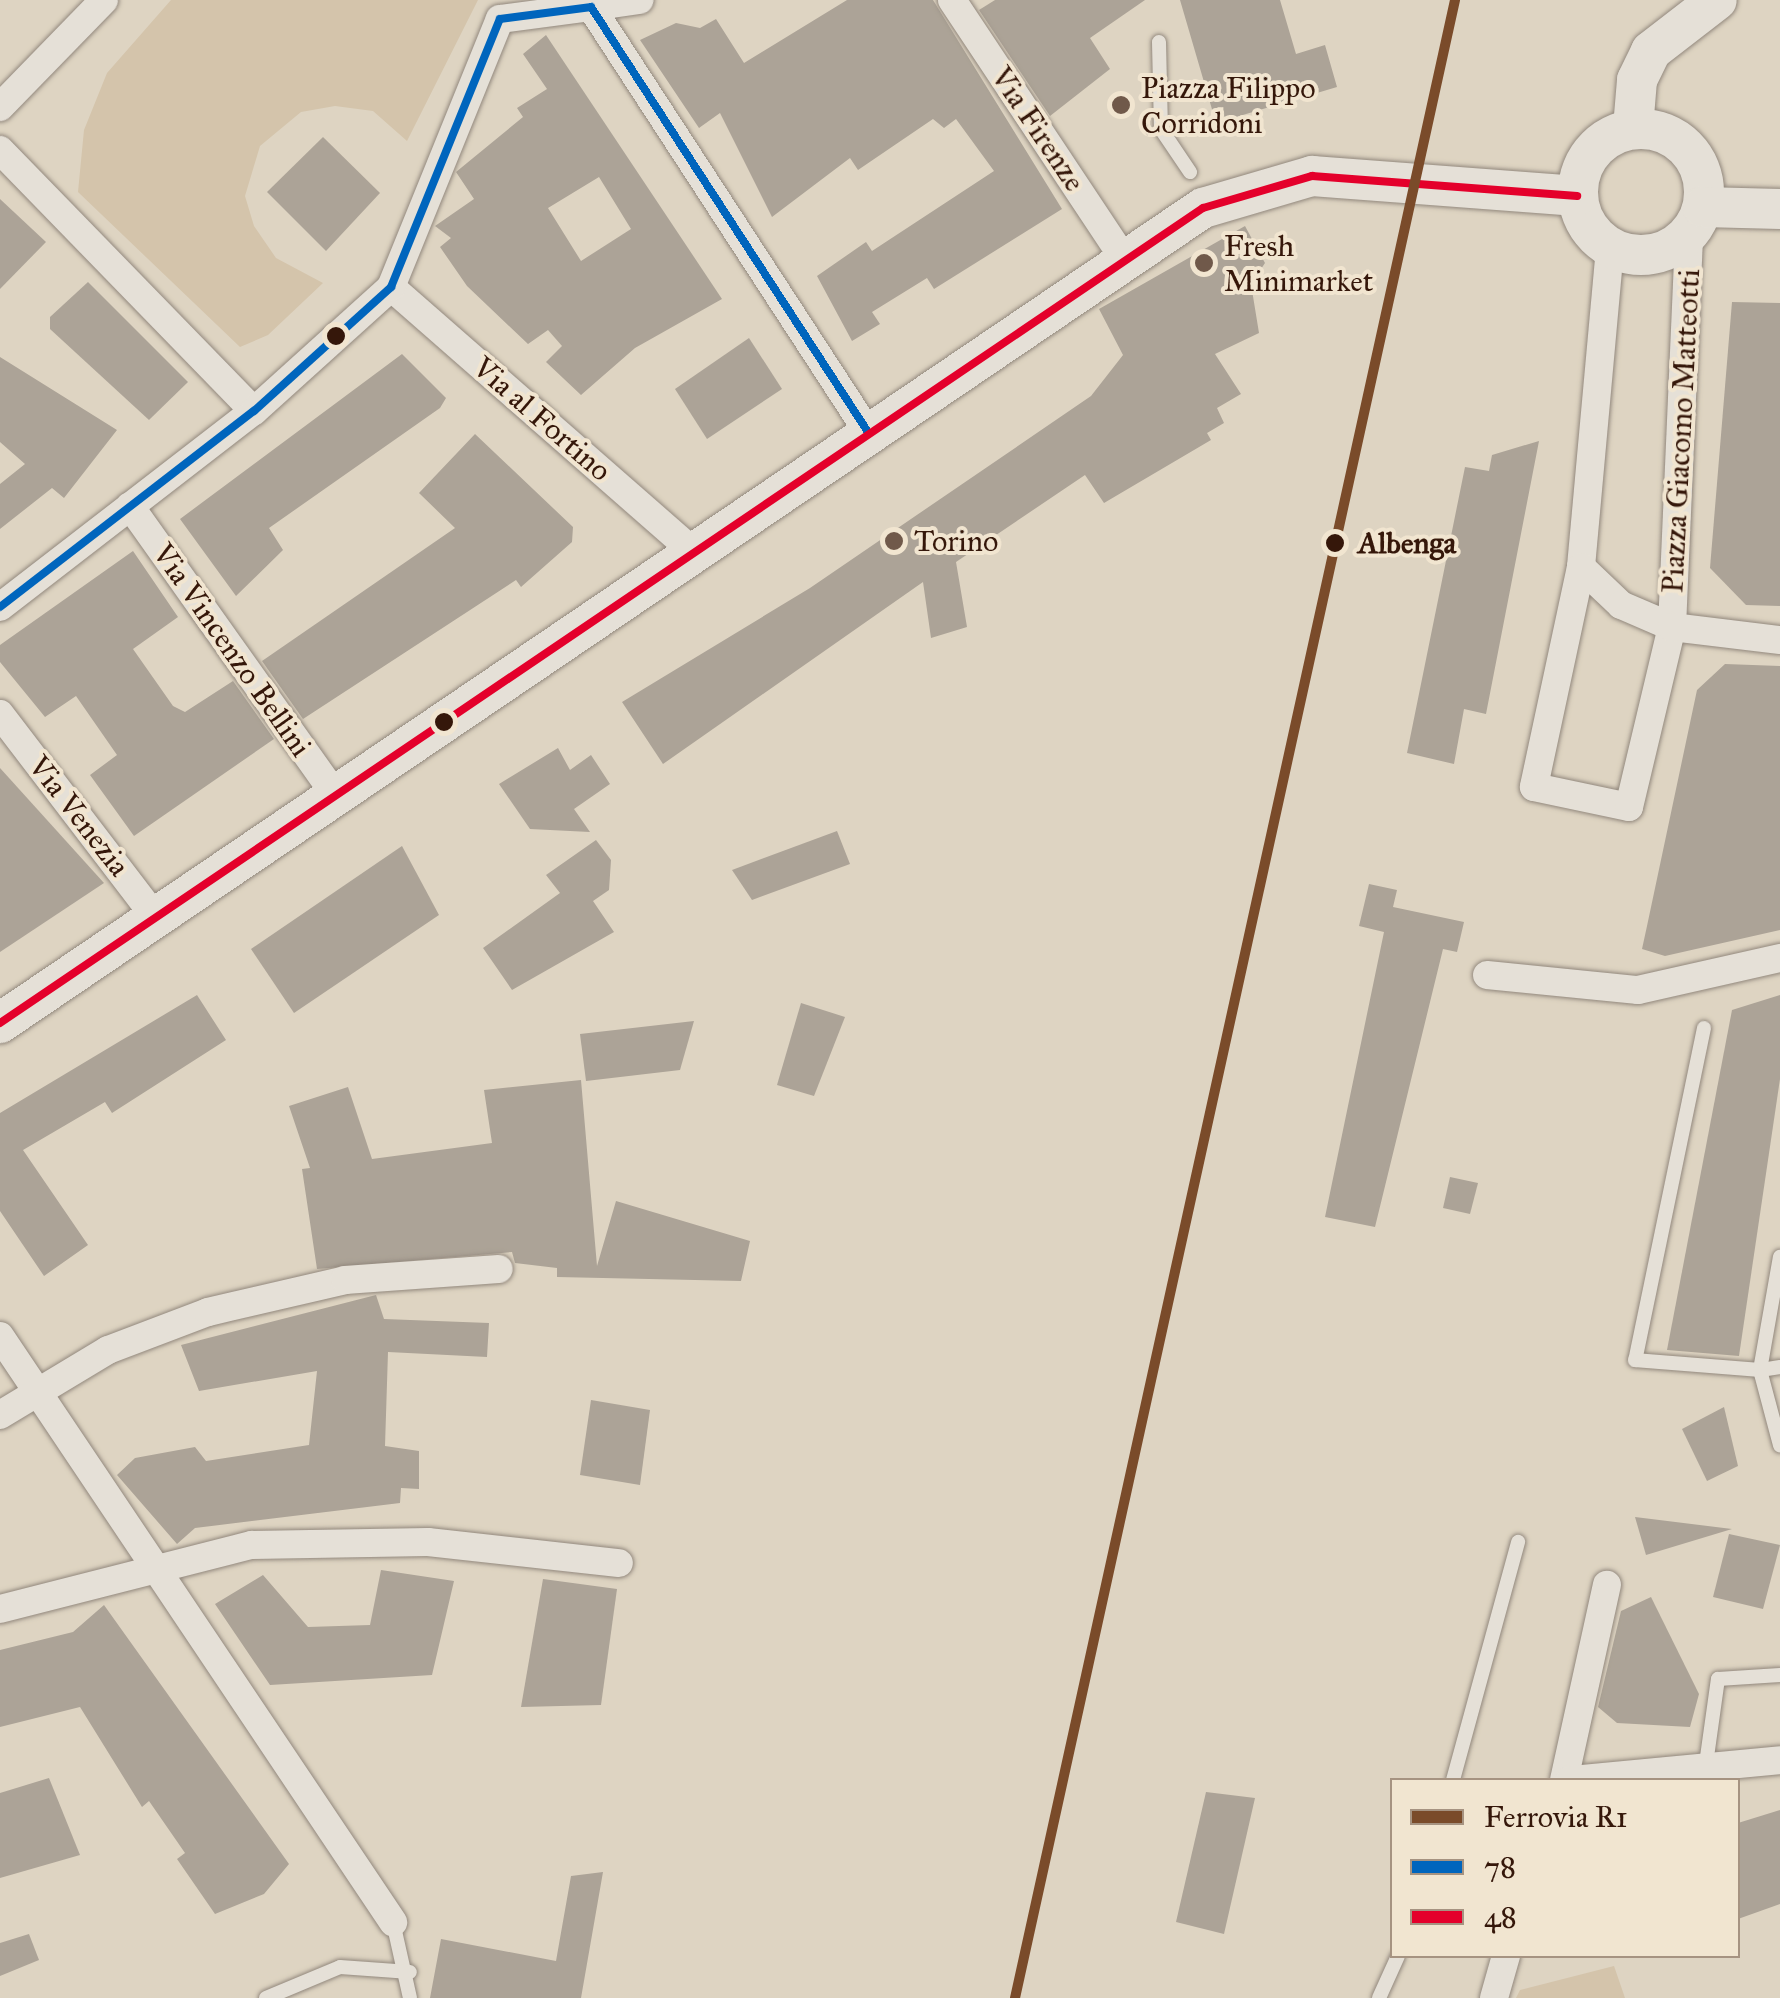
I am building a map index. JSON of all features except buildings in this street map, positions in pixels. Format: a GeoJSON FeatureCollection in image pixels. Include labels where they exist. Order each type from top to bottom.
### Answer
{"type":"FeatureCollection","features":[{"type":"Feature","properties":{"kind":"street"},"geometry":{"type":"LineString","coordinates":[[0,107],[104,0]]}},
{"type":"Feature","properties":{"kind":"street"},"geometry":{"type":"LineString","coordinates":[[0,607],[254,410],[392,287],[500,19],[639,0]]}},
{"type":"Feature","properties":{"kind":"street","name":"Via Firenze"},"geometry":{"type":"LineString","coordinates":[[952,0],[1124,258]]}},
{"type":"Feature","properties":{"kind":"street"},"geometry":{"type":"LineString","coordinates":[[1634,128],[1637,80],[1651,52],[1717,0]]}},
{"type":"Feature","properties":{"kind":"street"},"geometry":{"type":"LineString","coordinates":[[591,6],[868,432]]}},
{"type":"Feature","properties":{"kind":"street"},"geometry":{"type":"LineString","coordinates":[[1634,128],[1592,151],[1577,196],[1586,226],[1610,248],[1651,255],[1696,221],[1780,209]]}},
{"type":"Feature","properties":{"kind":"street"},"geometry":{"type":"LineString","coordinates":[[1634,128],[1689,150],[1696,221]]}},
{"type":"Feature","properties":{"kind":"street"},"geometry":{"type":"LineString","coordinates":[[0,150],[254,410]]}},
{"type":"Feature","properties":{"kind":"street"},"geometry":{"type":"LineString","coordinates":[[0,1023],[334,793],[1203,208],[1312,176],[1577,196]]}},
{"type":"Feature","properties":{"kind":"street","name":"Piazza Giacomo Matteotti"},"geometry":{"type":"LineString","coordinates":[[1610,248],[1581,567],[1534,787],[1629,808],[1672,627],[1696,221]]}},
{"type":"Feature","properties":{"kind":"street","name":"Via al Fortino"},"geometry":{"type":"LineString","coordinates":[[392,287],[692,551]]}},
{"type":"Feature","properties":{"kind":"street","name":"Via Vincenzo Bellini"},"geometry":{"type":"LineString","coordinates":[[130,506],[334,793]]}},
{"type":"Feature","properties":{"kind":"street","name":"Piazza Giacomo Matteotti"},"geometry":{"type":"LineString","coordinates":[[1581,567],[1621,604],[1672,627]]}},
{"type":"Feature","properties":{"kind":"street"},"geometry":{"type":"LineString","coordinates":[[1672,627],[1780,640]]}},
{"type":"Feature","properties":{"kind":"street","name":"Via Venezia"},"geometry":{"type":"LineString","coordinates":[[0,714],[156,919]]}},
{"type":"Feature","properties":{"kind":"street"},"geometry":{"type":"LineString","coordinates":[[1486,975],[1638,990],[1780,958]]}},
{"type":"Feature","properties":{"kind":"street"},"geometry":{"type":"LineString","coordinates":[[0,1415],[108,1350],[278,1292],[498,1269]]}},
{"type":"Feature","properties":{"kind":"street"},"geometry":{"type":"LineString","coordinates":[[0,1336],[393,1922]]}},
{"type":"Feature","properties":{"kind":"street"},"geometry":{"type":"LineString","coordinates":[[0,1609],[160,1574],[252,1545],[428,1542],[619,1562]]}},
{"type":"Feature","properties":{"kind":"street"},"geometry":{"type":"LineString","coordinates":[[1567,1778],[1607,1585]]}},
{"type":"Feature","properties":{"kind":"street"},"geometry":{"type":"LineString","coordinates":[[1584,1778],[1780,1760]]}},
{"type":"Feature","properties":{"kind":"street"},"geometry":{"type":"LineString","coordinates":[[1494,1998],[1505,1958]]}},
{"type":"Feature","properties":{"kind":"lane"},"geometry":{"type":"LineString","coordinates":[[1159,42],[1160,130],[1190,172]]}},
{"type":"Feature","properties":{"kind":"lane"},"geometry":{"type":"LineString","coordinates":[[1704,1028],[1635,1360],[1760,1370],[1780,1367]]}},
{"type":"Feature","properties":{"kind":"lane"},"geometry":{"type":"LineString","coordinates":[[1780,1257],[1760,1370],[1780,1445]]}},
{"type":"Feature","properties":{"kind":"lane"},"geometry":{"type":"LineString","coordinates":[[1454,1778],[1518,1542]]}},
{"type":"Feature","properties":{"kind":"lane"},"geometry":{"type":"LineString","coordinates":[[1706,1764],[1718,1679],[1780,1675]]}},
{"type":"Feature","properties":{"kind":"lane"},"geometry":{"type":"LineString","coordinates":[[393,1922],[410,1972],[410,1998]]}},
{"type":"Feature","properties":{"kind":"lane"},"geometry":{"type":"LineString","coordinates":[[1378,1998],[1397,1958]]}},
{"type":"Feature","properties":{"kind":"lane"},"geometry":{"type":"LineString","coordinates":[[266,1998],[340,1967],[410,1972]]}},
{"type":"Feature","properties":{"kind":"shaded area"},"geometry":{"type":"Polygon","coordinates":[[[171,0],[478,0],[407,141],[373,111],[335,106],[301,112],[260,146],[245,196],[254,226],[276,258],[323,283],[268,335],[240,347],[78,192],[84,130],[107,73],[171,0]]]}},
{"type":"Feature","properties":{"kind":"shaded area"},"geometry":{"type":"Polygon","coordinates":[[[1614,1966],[1625,1998],[1516,1998],[1520,1990],[1614,1966]]]}},
{"type":"Feature","properties":{"kind":"rail line","name":"R1"},"geometry":{"type":"LineString","coordinates":[[1015,1998],[1455,0]]}},
{"type":"Feature","properties":{"kind":"transit line","name":"78"},"geometry":{"type":"LineString","coordinates":[[0,607],[254,411],[391,287],[500,19],[591,7],[868,432]]}},
{"type":"Feature","properties":{"kind":"transit line","name":"48"},"geometry":{"type":"LineString","coordinates":[[0,1023],[1203,208],[1312,176],[1577,196]]}},
{"type":"Feature","properties":{"kind":"place","name":"Piazza Filippo Corridoni"},"geometry":{"type":"Point","coordinates":[1121,105]}},
{"type":"Feature","properties":{"kind":"place","name":"Fresh Minimarket"},"geometry":{"type":"Point","coordinates":[1204,263]}},
{"type":"Feature","properties":{"kind":"place","name":"Torino"},"geometry":{"type":"Point","coordinates":[894,541]}},
{"type":"Feature","properties":{"kind":"place","name":"Albenga"},"geometry":{"type":"Point","coordinates":[1335,543]}}]}
